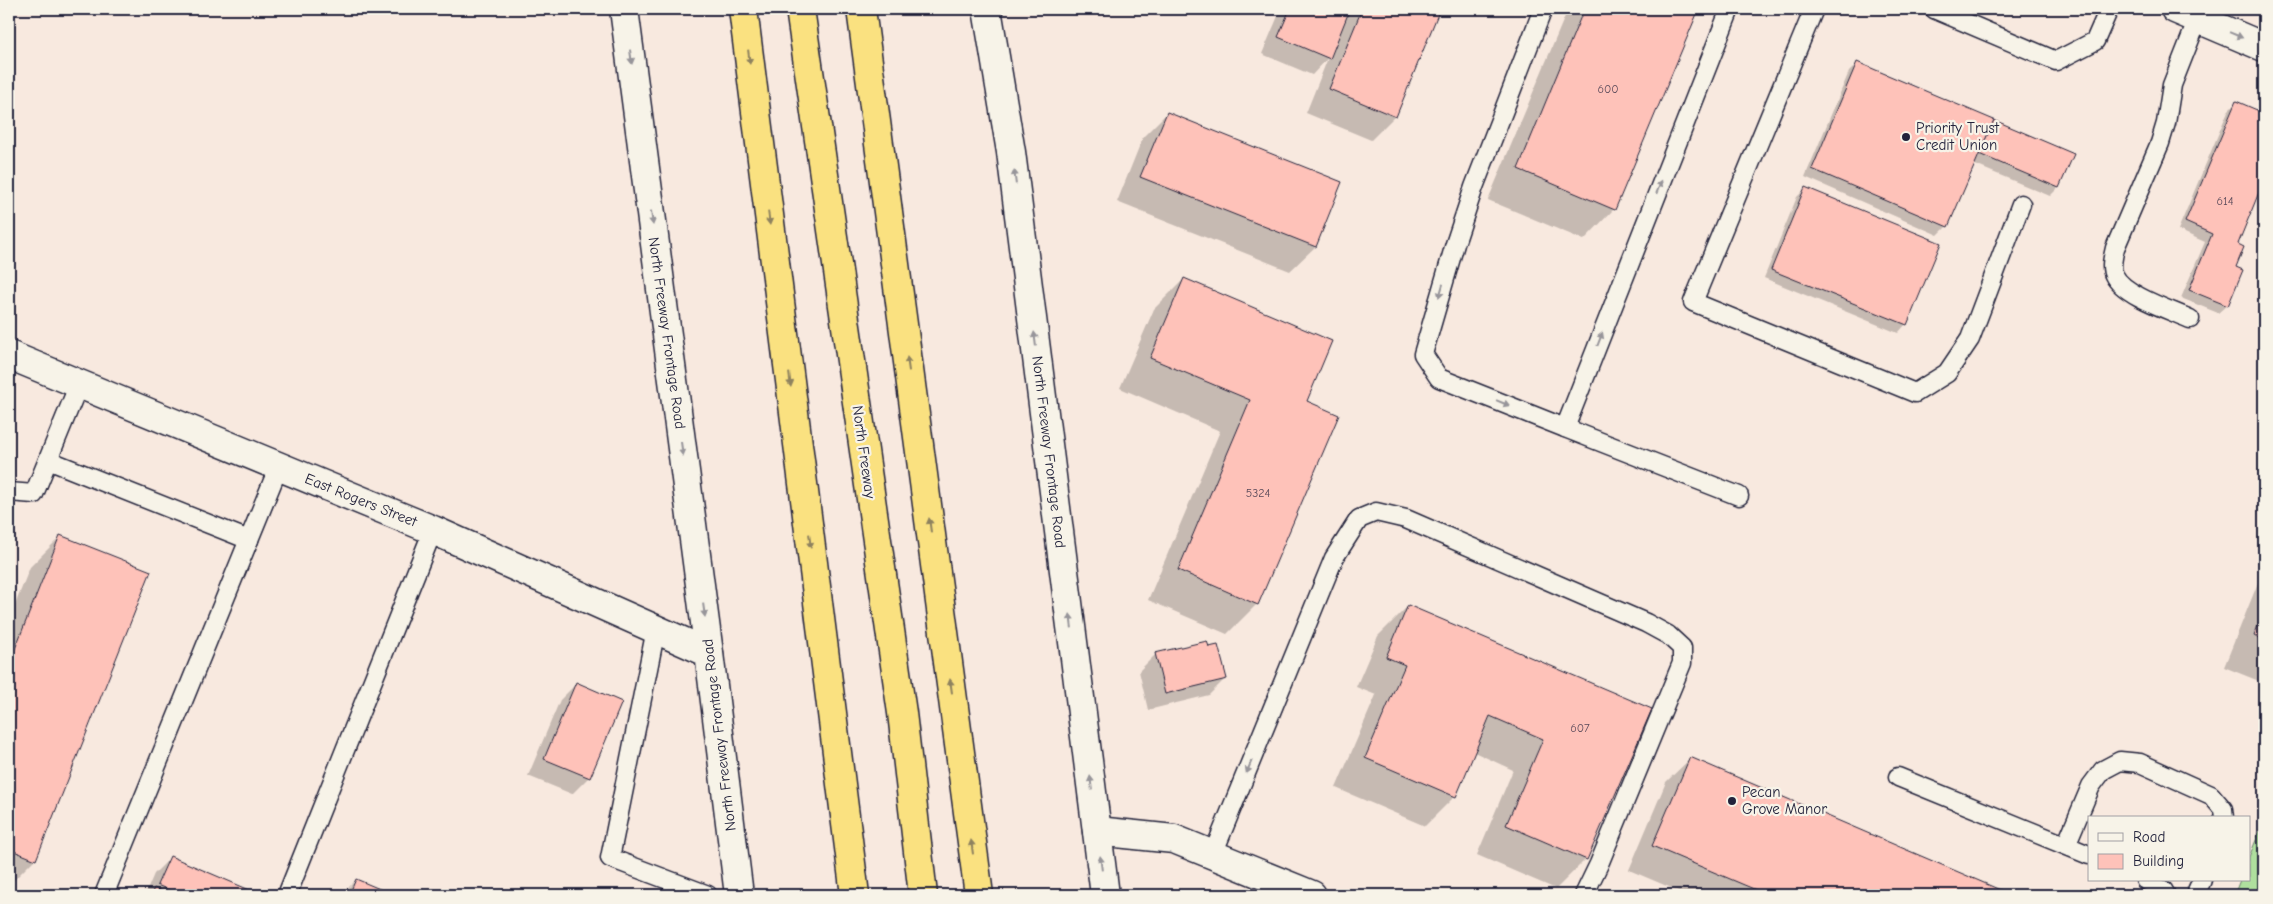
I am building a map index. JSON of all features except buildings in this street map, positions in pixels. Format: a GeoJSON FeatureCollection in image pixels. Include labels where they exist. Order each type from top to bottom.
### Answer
{"type":"FeatureCollection","features":[{"type":"Feature","properties":{"kind":"highway"},"geometry":{"type":"LineString","coordinates":[[743,9],[855,895]]}},
{"type":"Feature","properties":{"kind":"highway","name":"North Freeway"},"geometry":{"type":"LineString","coordinates":[[800,9],[902,713],[923,895]]}},
{"type":"Feature","properties":{"kind":"highway"},"geometry":{"type":"LineString","coordinates":[[861,9],[979,895]]}},
{"type":"Feature","properties":{"kind":"main road","name":"North Freeway Frontage Road"},"geometry":{"type":"LineString","coordinates":[[624,9],[709,653],[738,895]]}},
{"type":"Feature","properties":{"kind":"main road","name":"North Freeway Frontage Road"},"geometry":{"type":"LineString","coordinates":[[987,9],[1011,152],[1105,895]]}},
{"type":"Feature","properties":{"kind":"main road"},"geometry":{"type":"LineString","coordinates":[[2190,12],[2264,47]]}},
{"type":"Feature","properties":{"kind":"main road","name":"East Rogers Street"},"geometry":{"type":"LineString","coordinates":[[9,355],[433,530],[709,653]]}},
{"type":"Feature","properties":{"kind":"main road"},"geometry":{"type":"LineString","coordinates":[[1097,831],[1174,839],[1312,895]]}},
{"type":"Feature","properties":{"kind":"lane"},"geometry":{"type":"LineString","coordinates":[[1543,9],[1455,244],[1423,354],[1439,378],[1739,496]]}},
{"type":"Feature","properties":{"kind":"lane"},"geometry":{"type":"LineString","coordinates":[[1565,428],[1730,9]]}},
{"type":"Feature","properties":{"kind":"lane"},"geometry":{"type":"LineString","coordinates":[[1814,9],[1693,302],[1915,393],[1947,373],[1970,339],[2021,204]]}},
{"type":"Feature","properties":{"kind":"lane"},"geometry":{"type":"LineString","coordinates":[[1934,9],[2056,61],[2095,41],[2109,9]]}},
{"type":"Feature","properties":{"kind":"lane"},"geometry":{"type":"LineString","coordinates":[[2190,12],[2160,143],[2115,248],[2112,261],[2113,274],[2121,286],[2190,319]]}},
{"type":"Feature","properties":{"kind":"lane"},"geometry":{"type":"LineString","coordinates":[[9,492],[34,494],[79,384]]}},
{"type":"Feature","properties":{"kind":"lane"},"geometry":{"type":"LineString","coordinates":[[48,460],[249,540]]}},
{"type":"Feature","properties":{"kind":"lane"},"geometry":{"type":"LineString","coordinates":[[104,895],[279,466]]}},
{"type":"Feature","properties":{"kind":"lane"},"geometry":{"type":"LineString","coordinates":[[1213,854],[1334,558],[1359,519],[1376,512],[1406,519],[1646,623],[1668,635],[1682,648],[1682,663],[1599,864],[1584,895]]}},
{"type":"Feature","properties":{"kind":"lane"},"geometry":{"type":"LineString","coordinates":[[287,895],[433,530]]}},
{"type":"Feature","properties":{"kind":"lane"},"geometry":{"type":"LineString","coordinates":[[656,629],[610,858],[708,895]]}},
{"type":"Feature","properties":{"kind":"lane"},"geometry":{"type":"LineString","coordinates":[[2066,845],[2091,786],[2103,770],[2120,761],[2140,764],[2211,795],[2223,809],[2224,816]]}},
{"type":"Feature","properties":{"kind":"lane"},"geometry":{"type":"LineString","coordinates":[[1898,776],[2088,855]]}},
{"type":"Feature","properties":{"kind":"lane"},"geometry":{"type":"LineString","coordinates":[[2149,882],[2162,890],[2166,895]]}},
{"type":"Feature","properties":{"kind":"lane"},"geometry":{"type":"LineString","coordinates":[[2195,895],[2201,882]]}},
{"type":"Feature","properties":{"kind":"green space"},"geometry":{"type":"Polygon","coordinates":[[[2264,821],[2264,895],[2234,895],[2239,882],[2250,882],[2250,855],[2264,821]]]}},
{"type":"Feature","properties":{"kind":"place","name":"Priority Trust Credit Union"},"geometry":{"type":"Point","coordinates":[1906,137]}},
{"type":"Feature","properties":{"kind":"place","name":"Pecan Grove Manor"},"geometry":{"type":"Point","coordinates":[1732,801]}}]}
